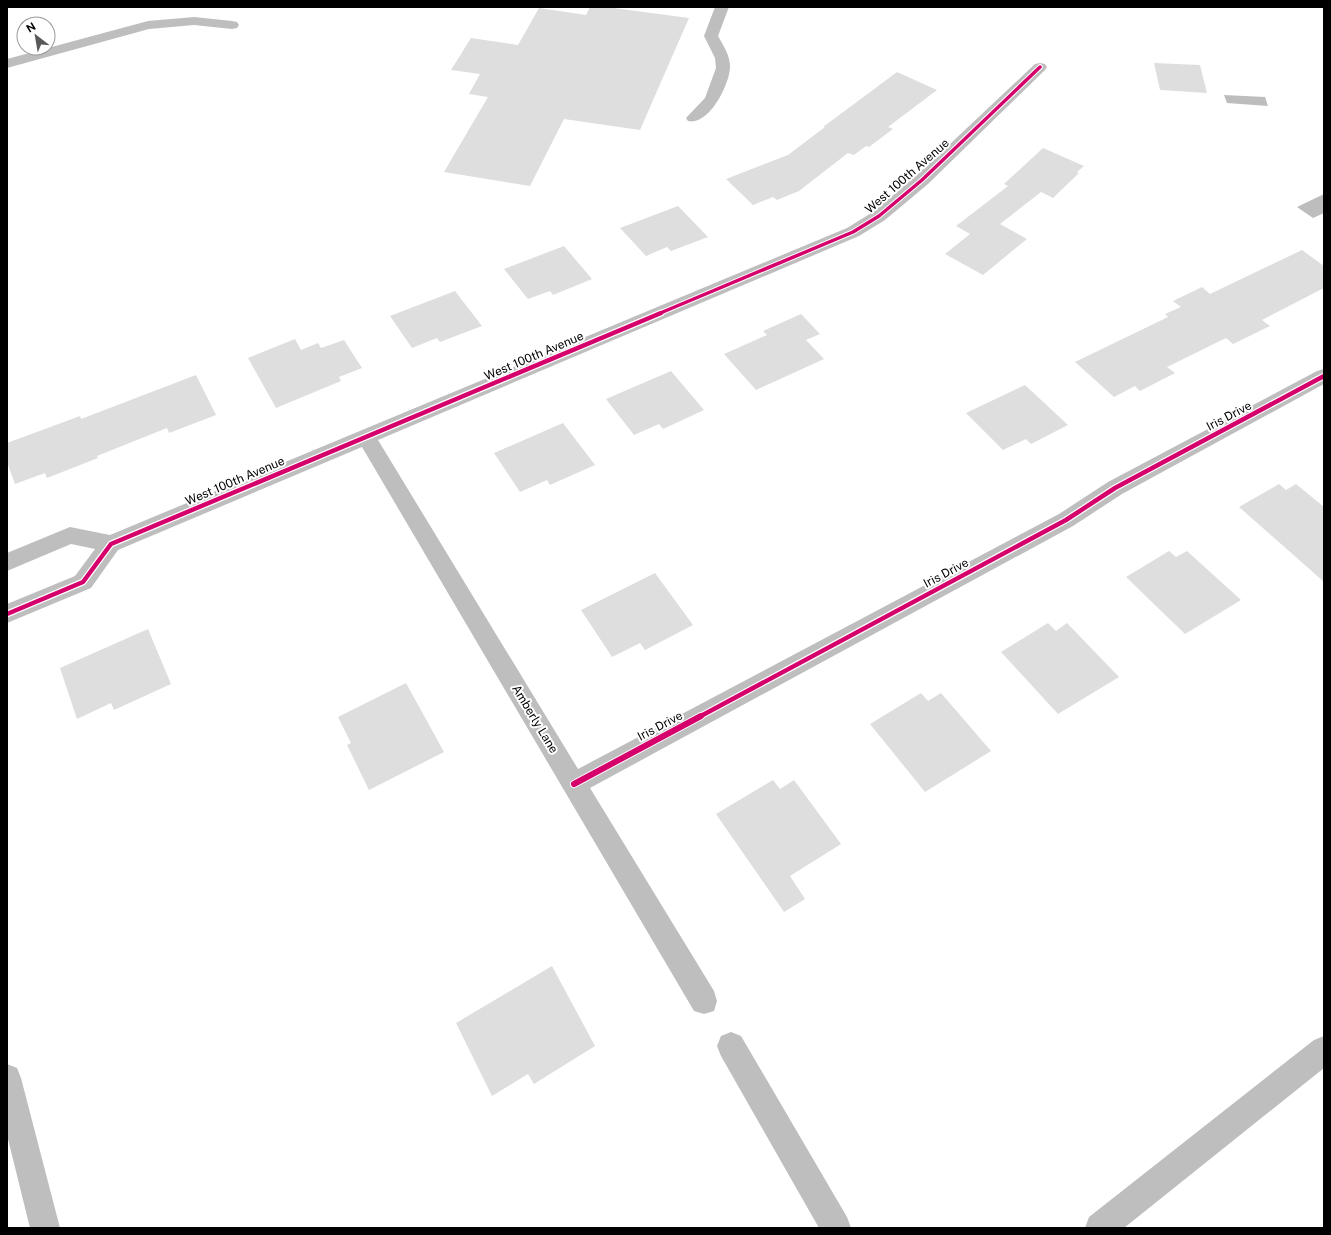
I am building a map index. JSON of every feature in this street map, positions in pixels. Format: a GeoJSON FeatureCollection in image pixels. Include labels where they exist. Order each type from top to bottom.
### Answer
{"type":"FeatureCollection","features":[{"type":"Feature","properties":{"kind":"street"},"geometry":{"type":"LineString","coordinates":[[694,118],[712,100],[723,68],[722,58],[711,36],[722,7]]}},
{"type":"Feature","properties":{"kind":"street"},"geometry":{"type":"LineString","coordinates":[[7,64],[120,31],[148,25],[194,21],[232,25]]}},
{"type":"Feature","properties":{"kind":"street","name":"West 100th Avenue"},"geometry":{"type":"LineString","coordinates":[[111,544],[853,232],[879,216],[922,180],[1040,67]]}},
{"type":"Feature","properties":{"kind":"street","name":"Iris Drive"},"geometry":{"type":"LineString","coordinates":[[574,784],[1066,520],[1115,488],[1324,376]]}},
{"type":"Feature","properties":{"kind":"street","name":"Amberly Lane"},"geometry":{"type":"LineString","coordinates":[[366,437],[704,1001]]}},
{"type":"Feature","properties":{"kind":"street"},"geometry":{"type":"LineString","coordinates":[[7,562],[70,536],[111,544],[83,582],[7,614]]}},
{"type":"Feature","properties":{"kind":"street"},"geometry":{"type":"LineString","coordinates":[[731,1046],[836,1228]]}},
{"type":"Feature","properties":{"kind":"street"},"geometry":{"type":"LineString","coordinates":[[1100,1228],[1324,1050]]}},
{"type":"Feature","properties":{"kind":"street"},"geometry":{"type":"LineString","coordinates":[[7,1078],[45,1228]]}},
{"type":"Feature","properties":{"kind":"shaded area"},"geometry":{"type":"Polygon","coordinates":[[[1224,95],[1265,97],[1268,106],[1227,103],[1224,95]]]}},
{"type":"Feature","properties":{"kind":"shaded area"},"geometry":{"type":"Polygon","coordinates":[[[1324,194],[1324,213],[1313,218],[1297,207],[1324,194]]]}},
{"type":"Feature","properties":{"kind":"building"},"geometry":{"type":"Polygon","coordinates":[[[590,7],[606,7],[689,18],[640,130],[564,119],[530,186],[444,172],[488,97],[469,94],[480,74],[451,70],[471,38],[518,45],[539,8],[586,15],[590,7]]]}},
{"type":"Feature","properties":{"kind":"building"},"geometry":{"type":"Polygon","coordinates":[[[1154,63],[1200,65],[1207,93],[1160,90],[1154,63]]]}},
{"type":"Feature","properties":{"kind":"building"},"geometry":{"type":"Polygon","coordinates":[[[897,72],[937,90],[888,127],[893,129],[869,147],[866,146],[854,155],[848,153],[799,191],[777,200],[773,197],[753,205],[726,179],[788,155],[897,72]]]}},
{"type":"Feature","properties":{"kind":"building"},"geometry":{"type":"Polygon","coordinates":[[[1043,148],[1084,166],[1077,172],[1079,173],[1053,198],[1041,192],[1000,224],[1027,239],[983,275],[945,254],[970,234],[956,226],[1008,186],[1004,184],[1043,148]]]}},
{"type":"Feature","properties":{"kind":"building"},"geometry":{"type":"Polygon","coordinates":[[[678,206],[708,237],[671,251],[667,247],[646,256],[620,228],[678,206]]]}},
{"type":"Feature","properties":{"kind":"building"},"geometry":{"type":"Polygon","coordinates":[[[564,246],[592,279],[553,295],[550,291],[528,299],[504,269],[564,246]]]}},
{"type":"Feature","properties":{"kind":"building"},"geometry":{"type":"Polygon","coordinates":[[[1302,250],[1324,266],[1324,288],[1262,320],[1270,326],[1233,344],[1226,338],[1167,367],[1175,373],[1140,391],[1135,386],[1114,397],[1075,362],[1168,317],[1165,314],[1181,307],[1173,301],[1202,287],[1210,294],[1302,250]]]}},
{"type":"Feature","properties":{"kind":"building"},"geometry":{"type":"Polygon","coordinates":[[[455,291],[482,326],[440,342],[437,338],[412,348],[390,316],[455,291]]]}},
{"type":"Feature","properties":{"kind":"building"},"geometry":{"type":"Polygon","coordinates":[[[801,314],[820,334],[806,340],[824,359],[756,390],[724,354],[767,335],[763,331],[801,314]]]}},
{"type":"Feature","properties":{"kind":"building"},"geometry":{"type":"Polygon","coordinates":[[[295,339],[301,350],[318,343],[321,348],[344,340],[362,368],[339,377],[341,381],[276,408],[248,358],[295,339]]]}},
{"type":"Feature","properties":{"kind":"building"},"geometry":{"type":"Polygon","coordinates":[[[671,371],[704,410],[663,429],[659,424],[634,435],[606,399],[671,371]]]}},
{"type":"Feature","properties":{"kind":"building"},"geometry":{"type":"Polygon","coordinates":[[[196,375],[216,415],[169,433],[167,428],[47,478],[45,473],[15,484],[7,462],[7,443],[80,416],[81,419],[196,375]]]}},
{"type":"Feature","properties":{"kind":"building"},"geometry":{"type":"Polygon","coordinates":[[[1025,385],[1068,425],[1031,444],[1026,439],[1003,450],[966,413],[1025,385]]]}},
{"type":"Feature","properties":{"kind":"building"},"geometry":{"type":"Polygon","coordinates":[[[563,423],[595,465],[550,485],[547,480],[520,492],[494,453],[563,423]]]}},
{"type":"Feature","properties":{"kind":"building"},"geometry":{"type":"Polygon","coordinates":[[[1279,484],[1286,490],[1296,484],[1324,507],[1324,582],[1239,507],[1279,484]]]}},
{"type":"Feature","properties":{"kind":"building"},"geometry":{"type":"Polygon","coordinates":[[[1169,551],[1176,557],[1187,551],[1241,600],[1185,634],[1126,577],[1169,551]]]}},
{"type":"Feature","properties":{"kind":"building"},"geometry":{"type":"Polygon","coordinates":[[[655,573],[693,625],[645,650],[640,643],[612,657],[581,610],[655,573]]]}},
{"type":"Feature","properties":{"kind":"building"},"geometry":{"type":"Polygon","coordinates":[[[1048,623],[1056,631],[1067,623],[1119,677],[1058,714],[1001,652],[1048,623]]]}},
{"type":"Feature","properties":{"kind":"building"},"geometry":{"type":"Polygon","coordinates":[[[148,629],[171,684],[114,710],[111,703],[77,719],[60,668],[148,629]]]}},
{"type":"Feature","properties":{"kind":"building"},"geometry":{"type":"Polygon","coordinates":[[[406,683],[444,752],[369,790],[347,745],[351,743],[338,717],[406,683]]]}},
{"type":"Feature","properties":{"kind":"building"},"geometry":{"type":"Polygon","coordinates":[[[921,693],[928,701],[941,693],[991,751],[925,792],[870,724],[921,693]]]}},
{"type":"Feature","properties":{"kind":"building"},"geometry":{"type":"Polygon","coordinates":[[[773,780],[780,789],[794,780],[841,844],[790,876],[805,899],[784,912],[716,814],[773,780]]]}},
{"type":"Feature","properties":{"kind":"building"},"geometry":{"type":"Polygon","coordinates":[[[552,966],[595,1046],[534,1084],[528,1074],[492,1096],[456,1023],[552,966]]]}},
{"type":"Feature","properties":{"kind":"cycle path"},"geometry":{"type":"LineString","coordinates":[[7,614],[83,582],[111,544],[853,232],[879,216],[922,180],[1040,67]]}},
{"type":"Feature","properties":{"kind":"cycle path"},"geometry":{"type":"LineString","coordinates":[[574,784],[1066,520],[1115,488],[1324,376]]}}]}
